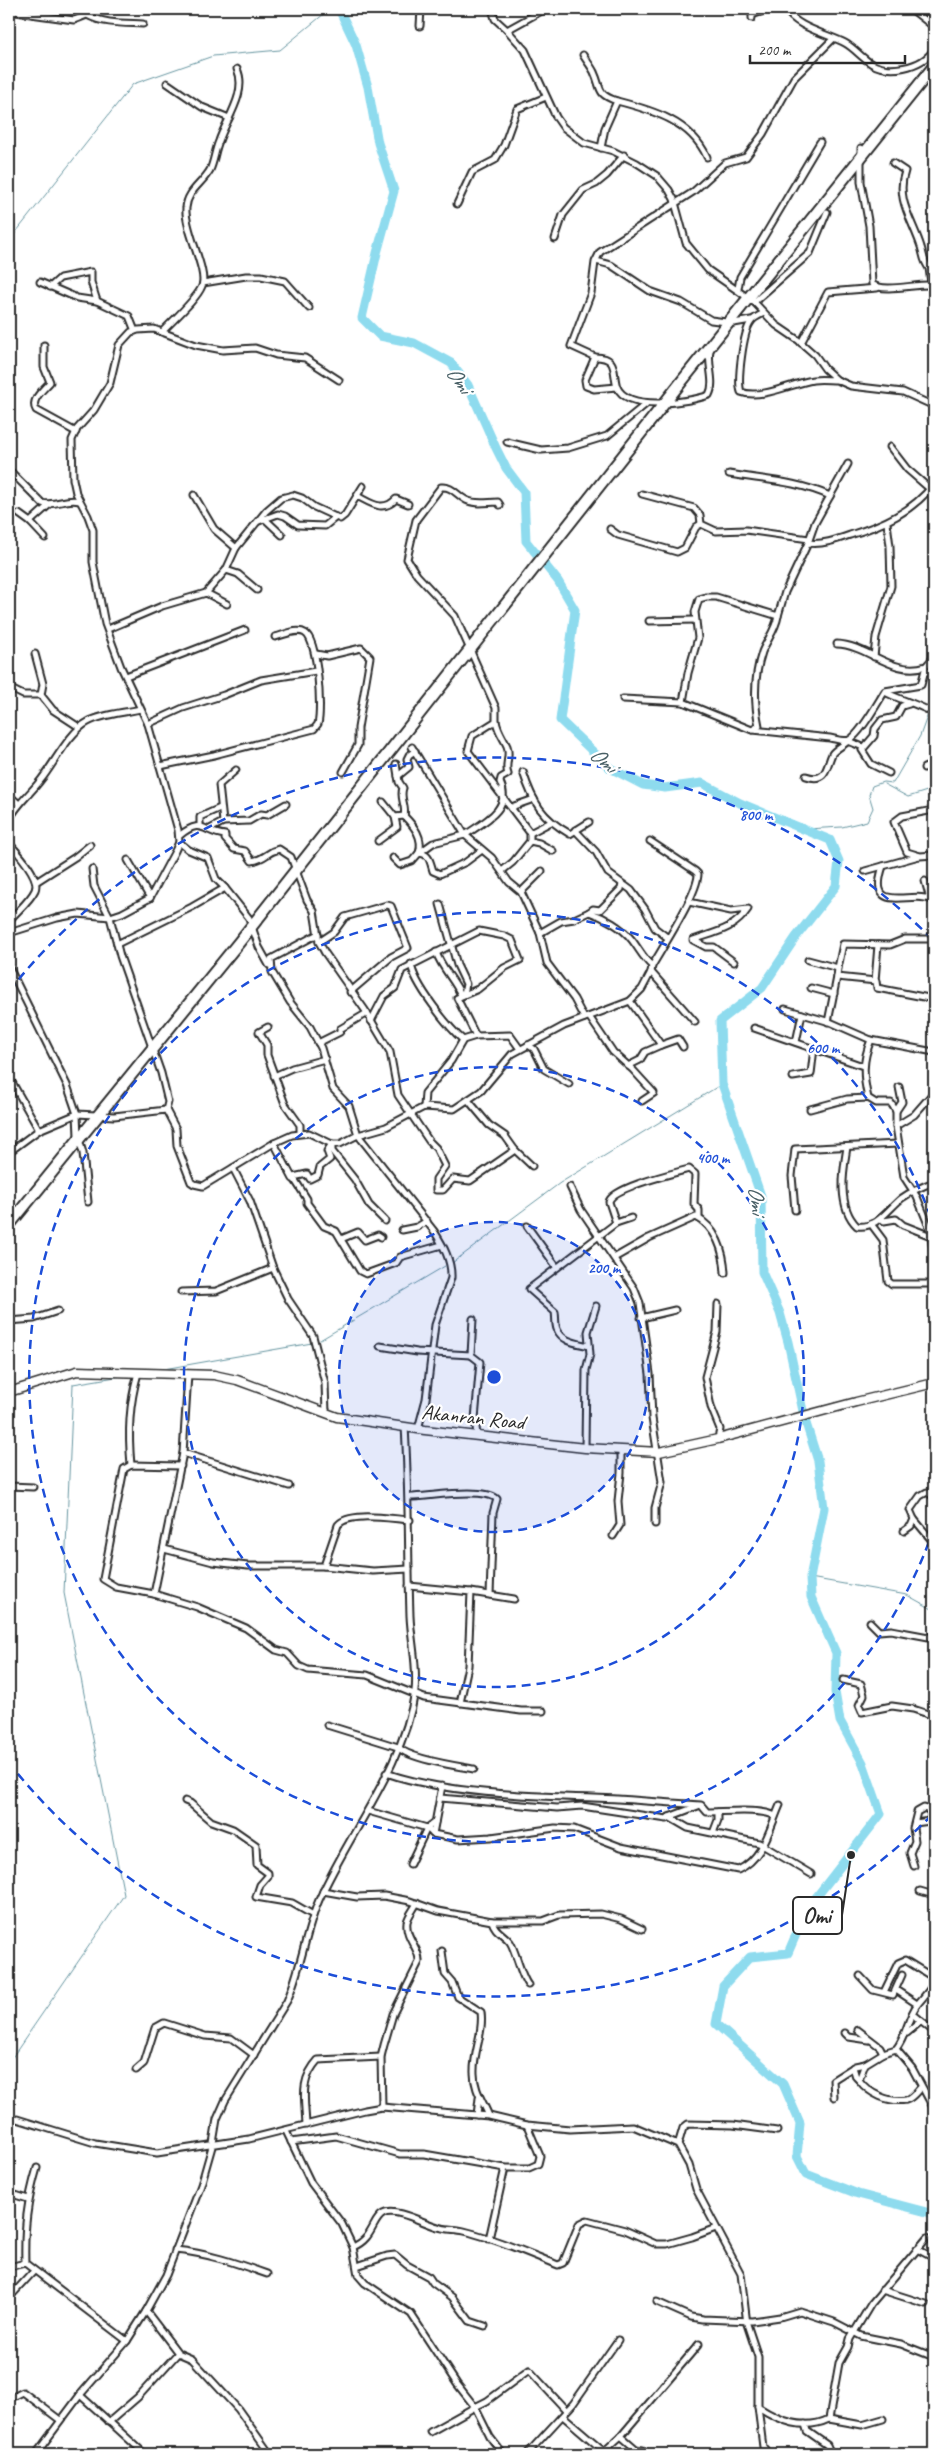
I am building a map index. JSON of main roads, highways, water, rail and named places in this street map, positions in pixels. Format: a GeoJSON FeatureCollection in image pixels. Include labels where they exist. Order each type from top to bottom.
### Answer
{"type":"FeatureCollection","features":[{"type":"Feature","properties":{"kind":"highway"},"geometry":{"type":"LineString","coordinates":[[9,1225],[240,941],[682,381],[934,66]]}},
{"type":"Feature","properties":{"kind":"main road","name":"Akanran Road"},"geometry":{"type":"LineString","coordinates":[[9,1392],[77,1371],[214,1375],[237,1380],[326,1413],[405,1427],[585,1448],[658,1452],[718,1439],[934,1383]]}},
{"type":"Feature","properties":{"kind":"waterway"},"geometry":{"type":"LineString","coordinates":[[9,241],[133,84],[213,56],[280,50],[330,9]]}},
{"type":"Feature","properties":{"kind":"waterway","name":"Omi"},"geometry":{"type":"LineString","coordinates":[[339,9],[356,45],[368,87],[378,143],[394,191],[362,318],[380,336],[414,343],[451,363],[468,385],[506,468],[524,492],[526,541],[558,581],[575,610],[560,720],[610,768],[643,785],[665,788],[702,783],[740,803],[830,840],[839,861],[836,886],[796,937],[762,988],[720,1021],[722,1084],[761,1196],[762,1272],[780,1313],[803,1411]]}},
{"type":"Feature","properties":{"kind":"waterway"},"geometry":{"type":"LineString","coordinates":[[930,710],[934,702]]}},
{"type":"Feature","properties":{"kind":"waterway"},"geometry":{"type":"LineString","coordinates":[[807,829],[842,827],[867,821],[873,808],[869,795],[872,786],[883,782],[893,783],[920,736],[928,714]]}},
{"type":"Feature","properties":{"kind":"waterway"},"geometry":{"type":"LineString","coordinates":[[884,784],[908,797],[927,791],[934,785]]}},
{"type":"Feature","properties":{"kind":"waterway"},"geometry":{"type":"LineString","coordinates":[[452,1263],[560,1183],[722,1084]]}},
{"type":"Feature","properties":{"kind":"waterway"},"geometry":{"type":"LineString","coordinates":[[320,1340],[445,1266]]}},
{"type":"Feature","properties":{"kind":"waterway"},"geometry":{"type":"LineString","coordinates":[[158,1370],[312,1343]]}},
{"type":"Feature","properties":{"kind":"waterway"},"geometry":{"type":"LineString","coordinates":[[9,2062],[124,1895],[64,1593],[73,1384],[122,1376]]}},
{"type":"Feature","properties":{"kind":"waterway","name":"Omi"},"geometry":{"type":"LineString","coordinates":[[805,1420],[818,1461],[824,1508],[810,1578],[811,1597],[836,1653],[835,1692],[840,1721],[863,1763],[881,1814],[807,1909],[788,1953],[750,1957],[723,1986],[716,2024],[783,2084],[800,2123],[797,2156],[806,2174],[858,2194],[934,2214]]}},
{"type":"Feature","properties":{"kind":"waterway"},"geometry":{"type":"LineString","coordinates":[[810,1578],[907,1595],[934,1610]]}},
{"type":"Feature","properties":{"kind":"place","name":"Omi"},"geometry":{"type":"Point","coordinates":[851,1855]}}]}
